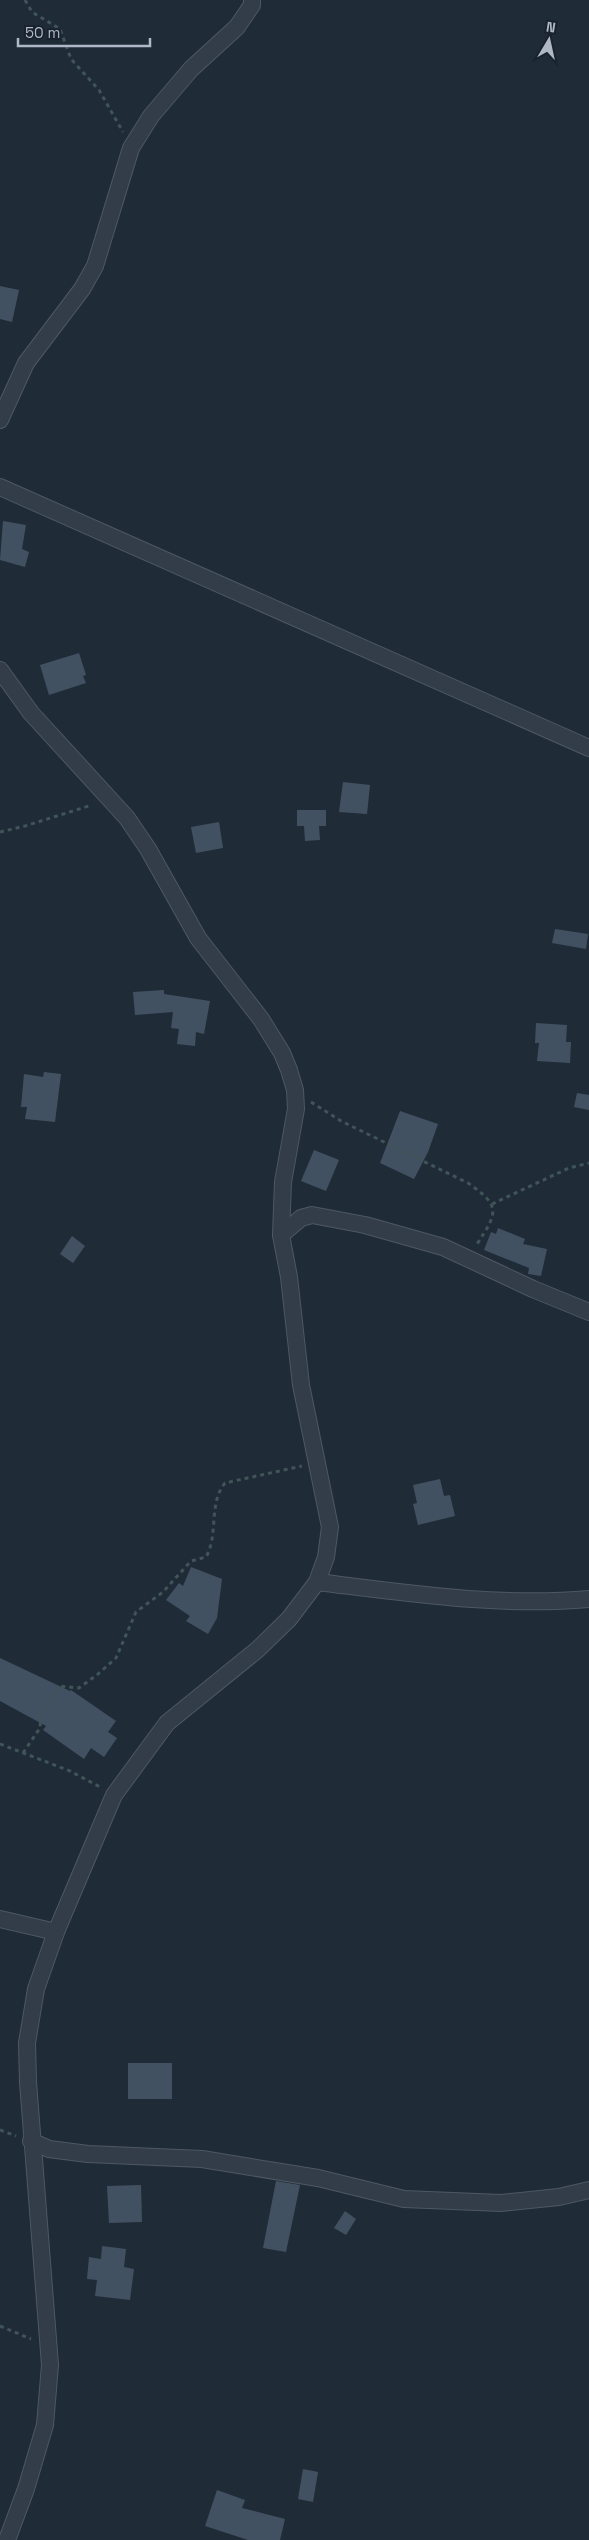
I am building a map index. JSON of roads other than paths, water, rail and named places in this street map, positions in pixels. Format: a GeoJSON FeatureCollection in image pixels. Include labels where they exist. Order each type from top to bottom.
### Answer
{"type":"FeatureCollection","features":[{"type":"Feature","properties":{"kind":"street"},"geometry":{"type":"LineString","coordinates":[[0,420],[26,363],[73,302],[95,266],[131,148],[151,116],[171,91],[191,69],[237,27],[253,2]]}},
{"type":"Feature","properties":{"kind":"street"},"geometry":{"type":"LineString","coordinates":[[0,487],[589,748]]}},
{"type":"Feature","properties":{"kind":"street"},"geometry":{"type":"LineString","coordinates":[[0,670],[31,713],[127,818],[148,849],[198,938],[261,1019],[282,1053],[295,1090],[295,1121],[283,1182],[281,1234],[294,1317],[301,1385],[330,1527],[326,1558],[316,1582],[289,1619],[257,1650],[167,1723],[114,1795],[56,1932],[36,1989],[27,2042],[31,2142],[38,2185],[47,2347],[50,2365],[45,2425],[26,2489],[7,2540]]}},
{"type":"Feature","properties":{"kind":"street"},"geometry":{"type":"LineString","coordinates":[[281,1234],[301,1218],[312,1215],[323,1216],[443,1246],[532,1289],[589,1312]]}},
{"type":"Feature","properties":{"kind":"street"},"geometry":{"type":"LineString","coordinates":[[316,1582],[446,1598],[526,1601],[589,1599]]}},
{"type":"Feature","properties":{"kind":"street"},"geometry":{"type":"LineString","coordinates":[[0,1918],[56,1932]]}},
{"type":"Feature","properties":{"kind":"street"},"geometry":{"type":"LineString","coordinates":[[31,2142],[49,2149],[88,2154],[202,2159],[318,2178],[404,2199],[501,2203],[559,2197],[589,2190]]}}]}
